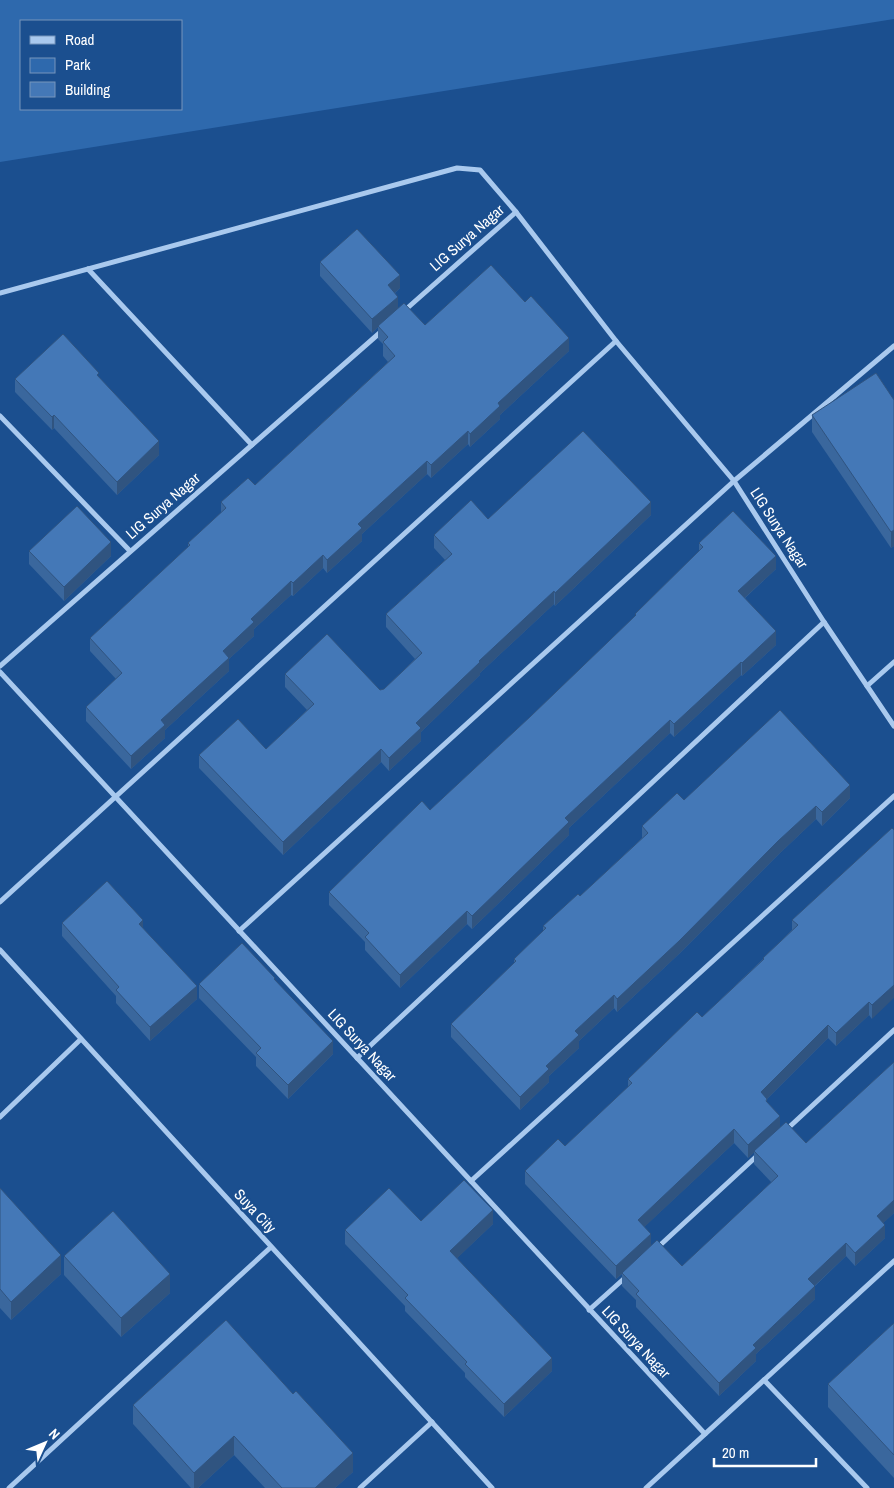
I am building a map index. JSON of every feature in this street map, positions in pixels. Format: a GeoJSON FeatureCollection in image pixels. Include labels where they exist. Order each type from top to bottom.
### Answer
{"type":"FeatureCollection","features":[{"type":"Feature","properties":{"kind":"street"},"geometry":{"type":"LineString","coordinates":[[0,293],[457,168],[480,170],[516,212]]}},
{"type":"Feature","properties":{"kind":"street","name":"LIG Surya Nagar"},"geometry":{"type":"LineString","coordinates":[[399,315],[516,212],[616,341],[734,481],[824,622],[894,726]]}},
{"type":"Feature","properties":{"kind":"street"},"geometry":{"type":"LineString","coordinates":[[88,268],[252,444]]}},
{"type":"Feature","properties":{"kind":"street","name":"LIG Surya Nagar"},"geometry":{"type":"LineString","coordinates":[[0,666],[384,328]]}},
{"type":"Feature","properties":{"kind":"street"},"geometry":{"type":"LineString","coordinates":[[0,902],[616,341]]}},
{"type":"Feature","properties":{"kind":"street"},"geometry":{"type":"LineString","coordinates":[[239,931],[734,481],[894,346]]}},
{"type":"Feature","properties":{"kind":"street"},"geometry":{"type":"LineString","coordinates":[[0,416],[130,551]]}},
{"type":"Feature","properties":{"kind":"street"},"geometry":{"type":"LineString","coordinates":[[357,1058],[824,622]]}},
{"type":"Feature","properties":{"kind":"street"},"geometry":{"type":"LineString","coordinates":[[867,686],[894,662]]}},
{"type":"Feature","properties":{"kind":"street","name":"LIG Surya Nagar"},"geometry":{"type":"LineString","coordinates":[[0,672],[705,1434]]}},
{"type":"Feature","properties":{"kind":"street"},"geometry":{"type":"LineString","coordinates":[[471,1181],[894,796]]}},
{"type":"Feature","properties":{"kind":"street","name":"Suya City"},"geometry":{"type":"LineString","coordinates":[[0,950],[492,1488]]}},
{"type":"Feature","properties":{"kind":"street"},"geometry":{"type":"LineString","coordinates":[[778,1137],[894,1030]]}},
{"type":"Feature","properties":{"kind":"street"},"geometry":{"type":"LineString","coordinates":[[0,1117],[81,1039]]}},
{"type":"Feature","properties":{"kind":"street"},"geometry":{"type":"LineString","coordinates":[[655,1250],[764,1150]]}},
{"type":"Feature","properties":{"kind":"street"},"geometry":{"type":"LineString","coordinates":[[9,1488],[272,1247]]}},
{"type":"Feature","properties":{"kind":"street"},"geometry":{"type":"LineString","coordinates":[[646,1488],[894,1261]]}},
{"type":"Feature","properties":{"kind":"street"},"geometry":{"type":"LineString","coordinates":[[589,1310],[633,1270]]}},
{"type":"Feature","properties":{"kind":"street"},"geometry":{"type":"LineString","coordinates":[[764,1380],[866,1488]]}},
{"type":"Feature","properties":{"kind":"street"},"geometry":{"type":"LineString","coordinates":[[360,1488],[432,1422]]}},
{"type":"Feature","properties":{"kind":"green space"},"geometry":{"type":"Polygon","coordinates":[[[0,0],[894,0],[894,19],[0,162],[0,0]]]}},
{"type":"Feature","properties":{"kind":"building"},"geometry":{"type":"Polygon","coordinates":[[[357,229],[400,275],[388,285],[398,297],[372,319],[320,262],[357,229]]]}},
{"type":"Feature","properties":{"kind":"building"},"geometry":{"type":"Polygon","coordinates":[[[491,265],[525,302],[531,296],[569,338],[498,403],[500,406],[470,434],[468,431],[431,465],[427,461],[358,524],[362,528],[327,560],[323,555],[293,583],[291,581],[251,619],[254,622],[223,651],[229,658],[161,720],[165,725],[131,756],[86,707],[122,673],[90,638],[190,545],[188,543],[226,508],[221,502],[248,478],[255,485],[395,356],[383,342],[388,337],[378,326],[404,303],[425,325],[491,265]]]}},
{"type":"Feature","properties":{"kind":"building"},"geometry":{"type":"Polygon","coordinates":[[[63,334],[99,373],[97,375],[159,441],[117,482],[54,415],[52,417],[15,379],[63,334]]]}},
{"type":"Feature","properties":{"kind":"building"},"geometry":{"type":"Polygon","coordinates":[[[876,373],[894,400],[894,530],[891,532],[812,415],[876,373]]]}},
{"type":"Feature","properties":{"kind":"building"},"geometry":{"type":"Polygon","coordinates":[[[583,431],[651,502],[555,593],[554,591],[479,661],[416,723],[421,728],[389,758],[381,749],[283,842],[199,755],[238,719],[266,749],[314,704],[285,674],[327,634],[380,690],[384,689],[422,653],[386,614],[452,554],[434,535],[471,500],[488,519],[583,431]]]}},
{"type":"Feature","properties":{"kind":"building"},"geometry":{"type":"Polygon","coordinates":[[[77,506],[111,542],[64,587],[29,551],[77,506]]]}},
{"type":"Feature","properties":{"kind":"building"},"geometry":{"type":"Polygon","coordinates":[[[733,511],[776,556],[738,591],[776,631],[674,724],[670,720],[565,818],[569,822],[472,916],[467,911],[400,975],[365,937],[369,933],[329,892],[422,801],[430,810],[531,716],[636,615],[703,547],[699,543],[733,511]]]}},
{"type":"Feature","properties":{"kind":"building"},"geometry":{"type":"Polygon","coordinates":[[[780,710],[850,785],[822,812],[816,806],[778,841],[679,941],[617,999],[614,995],[575,1031],[579,1035],[546,1066],[549,1069],[520,1097],[451,1024],[516,961],[514,959],[546,928],[543,926],[578,894],[580,896],[648,833],[642,826],[677,793],[684,800],[780,710]]]}},
{"type":"Feature","properties":{"kind":"building"},"geometry":{"type":"Polygon","coordinates":[[[892,828],[894,830],[894,985],[872,1005],[869,1002],[836,1033],[828,1025],[761,1092],[767,1099],[766,1101],[780,1116],[748,1145],[734,1129],[638,1220],[651,1234],[616,1266],[525,1171],[558,1139],[565,1146],[632,1083],[628,1079],[697,1012],[702,1017],[764,959],[798,925],[792,920],[892,828]]]}},
{"type":"Feature","properties":{"kind":"building"},"geometry":{"type":"Polygon","coordinates":[[[107,881],[143,920],[139,924],[197,986],[150,1027],[116,990],[119,987],[62,923],[107,881]]]}},
{"type":"Feature","properties":{"kind":"building"},"geometry":{"type":"Polygon","coordinates":[[[242,943],[333,1041],[288,1085],[256,1053],[261,1048],[199,984],[242,943]]]}},
{"type":"Feature","properties":{"kind":"building"},"geometry":{"type":"Polygon","coordinates":[[[894,1062],[894,1200],[877,1216],[885,1225],[855,1253],[846,1243],[808,1279],[815,1286],[753,1345],[756,1348],[719,1383],[636,1294],[639,1291],[622,1273],[657,1240],[682,1266],[778,1176],[754,1151],[786,1122],[806,1143],[894,1062]]]}},
{"type":"Feature","properties":{"kind":"building"},"geometry":{"type":"Polygon","coordinates":[[[464,1180],[493,1210],[450,1251],[552,1358],[504,1404],[465,1364],[467,1362],[405,1298],[408,1295],[345,1230],[389,1188],[421,1221],[464,1180]]]}},
{"type":"Feature","properties":{"kind":"building"},"geometry":{"type":"Polygon","coordinates":[[[0,1188],[61,1255],[11,1302],[0,1289],[0,1188]]]}},
{"type":"Feature","properties":{"kind":"building"},"geometry":{"type":"Polygon","coordinates":[[[113,1211],[170,1274],[121,1318],[64,1256],[113,1211]]]}},
{"type":"Feature","properties":{"kind":"building"},"geometry":{"type":"Polygon","coordinates":[[[226,1320],[293,1394],[296,1391],[353,1453],[315,1488],[282,1488],[234,1436],[194,1473],[133,1405],[226,1320]]]}},
{"type":"Feature","properties":{"kind":"building"},"geometry":{"type":"Polygon","coordinates":[[[894,1323],[894,1455],[828,1384],[894,1323]]]}}]}
